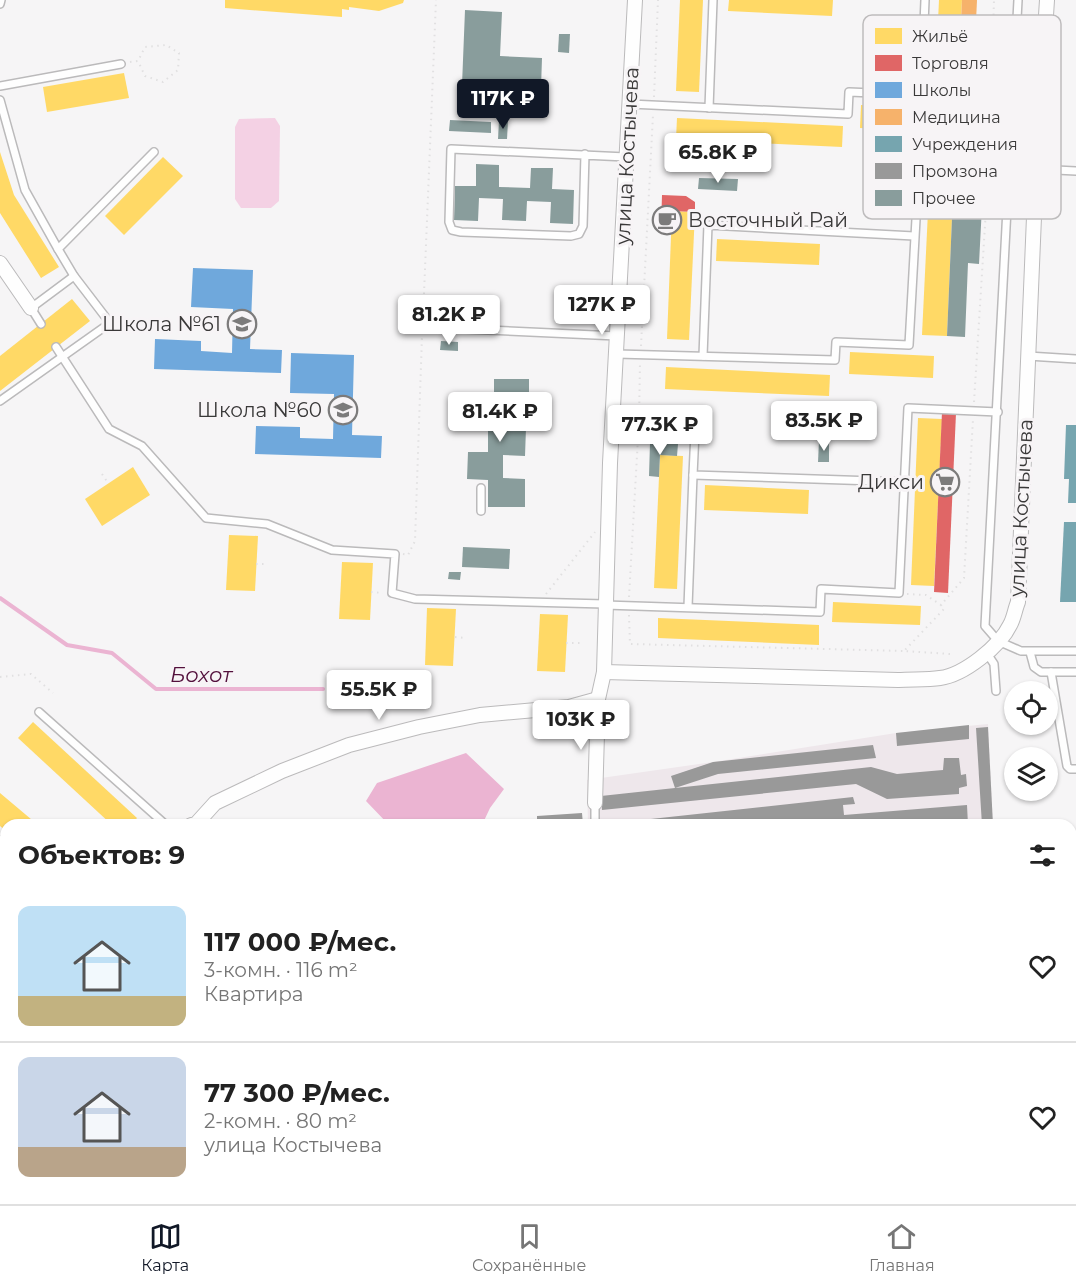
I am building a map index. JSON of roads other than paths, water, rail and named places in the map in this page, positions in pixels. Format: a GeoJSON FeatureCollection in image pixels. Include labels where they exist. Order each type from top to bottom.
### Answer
{"type":"FeatureCollection","features":[{"type":"Feature","properties":{"kind":"street","name":"улица Костычева"},"geometry":{"type":"LineString","coordinates":[[595,803],[598,699],[604,672],[608,516],[635,0]]}},
{"type":"Feature","properties":{"kind":"street","name":"улица Костычева"},"geometry":{"type":"LineString","coordinates":[[1046,15],[1047,0]]}},
{"type":"Feature","properties":{"kind":"street","name":"улица Костычева"},"geometry":{"type":"LineString","coordinates":[[604,672],[898,680],[942,678],[959,672],[998,641],[1010,626],[1018,602],[1034,219]]}},
{"type":"Feature","properties":{"kind":"street"},"geometry":{"type":"LineString","coordinates":[[0,263],[31,308]]}},
{"type":"Feature","properties":{"kind":"street"},"geometry":{"type":"LineString","coordinates":[[200,819],[215,803],[282,771],[349,745],[419,727],[480,715],[569,707],[598,699]]}},
{"type":"Feature","properties":{"kind":"lane"},"geometry":{"type":"LineString","coordinates":[[709,108],[713,0]]}},
{"type":"Feature","properties":{"kind":"lane"},"geometry":{"type":"LineString","coordinates":[[924,15],[925,0]]}},
{"type":"Feature","properties":{"kind":"lane"},"geometry":{"type":"LineString","coordinates":[[1017,15],[1018,0]]}},
{"type":"Feature","properties":{"kind":"lane"},"geometry":{"type":"LineString","coordinates":[[0,86],[121,64]]}},
{"type":"Feature","properties":{"kind":"lane"},"geometry":{"type":"LineString","coordinates":[[630,104],[848,114],[849,92],[863,93]]}},
{"type":"Feature","properties":{"kind":"lane"},"geometry":{"type":"LineString","coordinates":[[0,100],[25,190],[74,276],[110,323],[0,401]]}},
{"type":"Feature","properties":{"kind":"lane"},"geometry":{"type":"LineString","coordinates":[[585,154],[583,226],[579,234],[571,236],[472,233],[452,230],[449,222],[451,149],[585,154],[626,157]]}},
{"type":"Feature","properties":{"kind":"lane"},"geometry":{"type":"LineString","coordinates":[[58,249],[154,152]]}},
{"type":"Feature","properties":{"kind":"lane"},"geometry":{"type":"LineString","coordinates":[[1061,170],[1076,171]]}},
{"type":"Feature","properties":{"kind":"lane"},"geometry":{"type":"LineString","coordinates":[[617,354],[835,360],[836,342],[909,345],[915,219]]}},
{"type":"Feature","properties":{"kind":"lane"},"geometry":{"type":"LineString","coordinates":[[1007,219],[985,627],[998,641],[1013,649],[1030,652],[1076,651]]}},
{"type":"Feature","properties":{"kind":"lane"},"geometry":{"type":"LineString","coordinates":[[703,356],[708,225],[914,236]]}},
{"type":"Feature","properties":{"kind":"lane"},"geometry":{"type":"LineString","coordinates":[[41,324],[31,308],[74,276]]}},
{"type":"Feature","properties":{"kind":"lane"},"geometry":{"type":"LineString","coordinates":[[422,327],[618,336]]}},
{"type":"Feature","properties":{"kind":"lane"},"geometry":{"type":"LineString","coordinates":[[56,347],[109,429],[142,446],[206,518],[267,524],[332,550],[394,554],[392,593],[415,599],[820,612],[821,589],[899,593],[908,408],[998,412]]}},
{"type":"Feature","properties":{"kind":"lane"},"geometry":{"type":"LineString","coordinates":[[1028,356],[1076,359]]}},
{"type":"Feature","properties":{"kind":"lane"},"geometry":{"type":"LineString","coordinates":[[509,410],[534,411]]}},
{"type":"Feature","properties":{"kind":"lane"},"geometry":{"type":"LineString","coordinates":[[613,430],[695,432],[688,607]]}},
{"type":"Feature","properties":{"kind":"lane"},"geometry":{"type":"LineString","coordinates":[[693,475],[904,483]]}},
{"type":"Feature","properties":{"kind":"lane"},"geometry":{"type":"LineString","coordinates":[[481,488],[481,511]]}},
{"type":"Feature","properties":{"kind":"lane"},"geometry":{"type":"LineString","coordinates":[[986,652],[994,664],[996,691]]}},
{"type":"Feature","properties":{"kind":"lane"},"geometry":{"type":"LineString","coordinates":[[1030,652],[1037,670],[1076,672]]}},
{"type":"Feature","properties":{"kind":"lane"},"geometry":{"type":"LineString","coordinates":[[1051,672],[1067,765],[1070,769],[1076,770]]}},
{"type":"Feature","properties":{"kind":"lane"},"geometry":{"type":"LineString","coordinates":[[39,712],[159,819]]}},
{"type":"Feature","properties":{"kind":"lane"},"geometry":{"type":"LineString","coordinates":[[595,803],[595,819]]}},
{"type":"Feature","properties":{"kind":"waterway","name":"Бохот"},"geometry":{"type":"LineString","coordinates":[[0,598],[67,645],[112,653],[156,689],[323,689]]}},
{"type":"Feature","properties":{"kind":"place","name":"Восточный Рай"},"geometry":{"type":"Point","coordinates":[667,220]}},
{"type":"Feature","properties":{"kind":"place","name":"Школа №61"},"geometry":{"type":"Point","coordinates":[242,324]}},
{"type":"Feature","properties":{"kind":"place","name":"Школа №60"},"geometry":{"type":"Point","coordinates":[343,410]}},
{"type":"Feature","properties":{"kind":"place","name":"Дикси"},"geometry":{"type":"Point","coordinates":[945,482]}}]}
